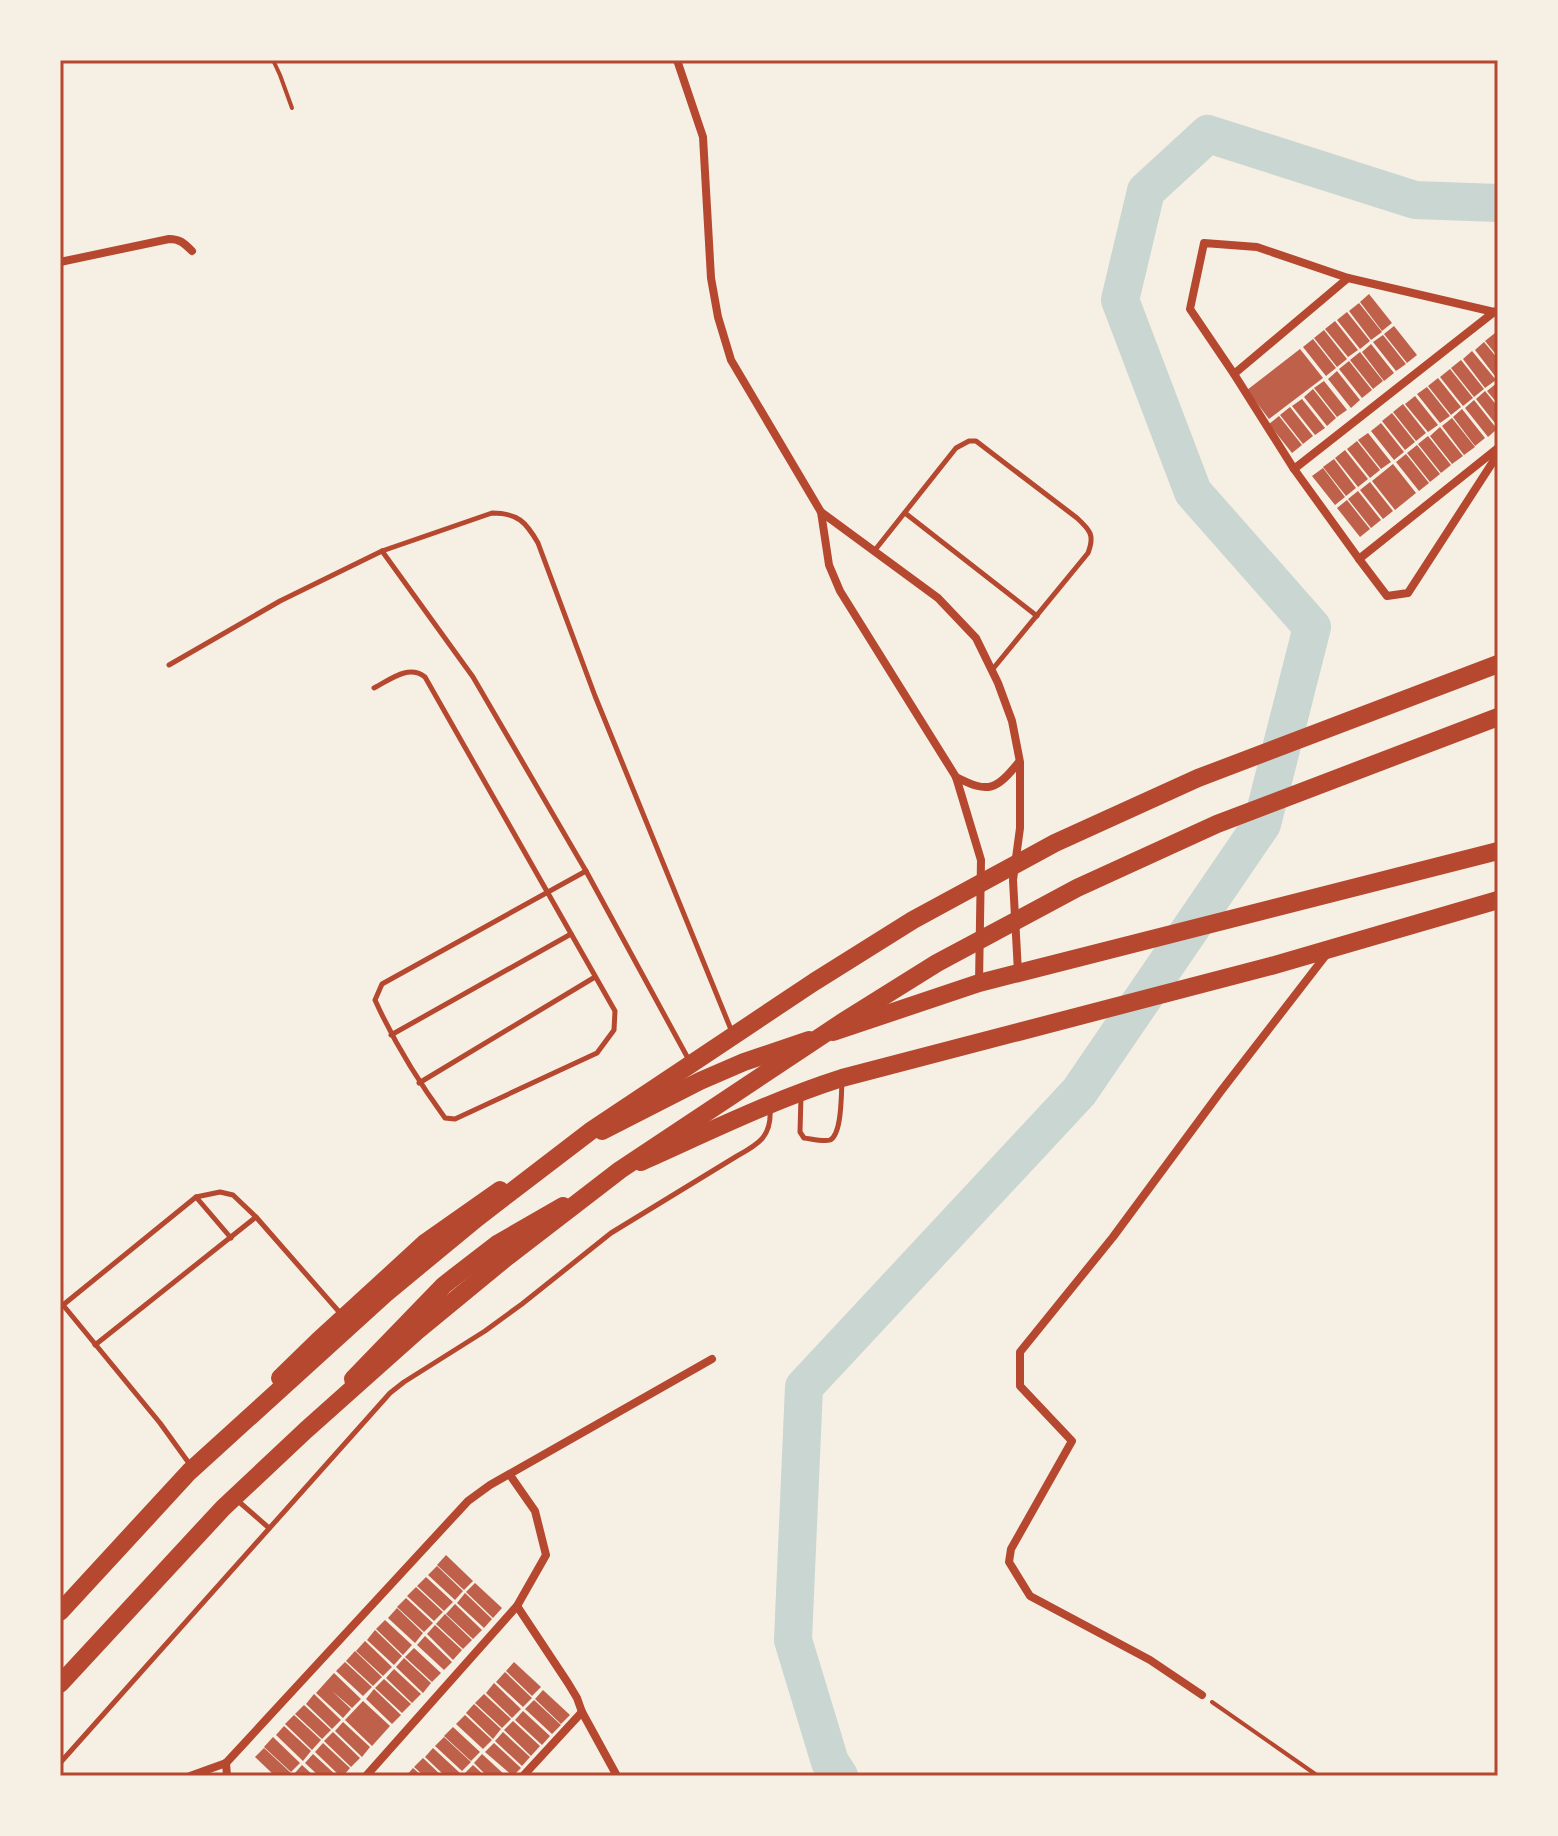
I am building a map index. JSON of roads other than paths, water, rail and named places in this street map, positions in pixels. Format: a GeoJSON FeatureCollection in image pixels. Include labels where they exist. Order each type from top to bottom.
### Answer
{"type":"FeatureCollection","features":[{"type":"Feature","properties":{"kind":"highway"},"geometry":{"type":"LineString","coordinates":[[60,1610],[189,1472],[385,1294],[477,1218],[592,1130],[814,982],[913,920],[1055,843],[1198,778],[1498,664]]}},
{"type":"Feature","properties":{"kind":"highway"},"geometry":{"type":"LineString","coordinates":[[60,1684],[223,1508],[306,1430],[417,1331],[520,1247],[633,1162],[841,1023],[925,971],[1077,888],[1217,824],[1498,717]]}},
{"type":"Feature","properties":{"kind":"highway"},"geometry":{"type":"LineString","coordinates":[[60,1610],[192,1466],[318,1341],[426,1242],[534,1166],[700,1081],[744,1062],[979,983],[1498,851]]}},
{"type":"Feature","properties":{"kind":"highway"},"geometry":{"type":"LineString","coordinates":[[60,1695],[238,1501],[444,1285],[497,1244],[640,1163],[770,1104],[842,1078],[1271,966],[1498,900]]}},
{"type":"Feature","properties":{"kind":"street"},"geometry":{"type":"LineString","coordinates":[[677,60],[703,137],[711,278],[718,317],[731,360],[821,512],[829,565],[840,591],[956,777],[981,860],[979,983]]}},
{"type":"Feature","properties":{"kind":"street"},"geometry":{"type":"LineString","coordinates":[[60,262],[169,239],[184,242],[192,251]]}},
{"type":"Feature","properties":{"kind":"street"},"geometry":{"type":"LineString","coordinates":[[1496,312],[1348,278],[1257,247],[1204,243],[1190,309],[1294,469],[1387,596],[1408,593],[1498,454]]}},
{"type":"Feature","properties":{"kind":"street"},"geometry":{"type":"LineString","coordinates":[[1234,374],[1348,278]]}},
{"type":"Feature","properties":{"kind":"street"},"geometry":{"type":"LineString","coordinates":[[1294,469],[1496,312]]}},
{"type":"Feature","properties":{"kind":"street"},"geometry":{"type":"LineString","coordinates":[[1359,559],[1498,448]]}},
{"type":"Feature","properties":{"kind":"street"},"geometry":{"type":"LineString","coordinates":[[821,512],[938,598],[976,638],[992,671],[1012,721],[1020,762],[1020,828],[1013,880],[1018,973]]}},
{"type":"Feature","properties":{"kind":"street"},"geometry":{"type":"LineString","coordinates":[[956,777],[975,787],[989,788],[1001,782],[1020,762]]}},
{"type":"Feature","properties":{"kind":"street"},"geometry":{"type":"LineString","coordinates":[[1202,1695],[1150,1660],[1030,1596],[1009,1562],[1011,1549],[1072,1441],[1020,1386],[1020,1352],[1102,1252],[1332,948]]}},
{"type":"Feature","properties":{"kind":"street"},"geometry":{"type":"LineString","coordinates":[[190,1776],[226,1763],[468,1501],[490,1485],[712,1359]]}},
{"type":"Feature","properties":{"kind":"street"},"geometry":{"type":"LineString","coordinates":[[366,1776],[517,1606],[546,1555],[535,1511],[510,1475]]}},
{"type":"Feature","properties":{"kind":"street"},"geometry":{"type":"LineString","coordinates":[[517,1606],[577,1698],[617,1776]]}},
{"type":"Feature","properties":{"kind":"street"},"geometry":{"type":"LineString","coordinates":[[523,1776],[582,1712]]}},
{"type":"Feature","properties":{"kind":"street"},"geometry":{"type":"LineString","coordinates":[[226,1763],[227,1776]]}},
{"type":"Feature","properties":{"kind":"lane"},"geometry":{"type":"LineString","coordinates":[[875,550],[956,448],[969,441],[976,441],[1089,529],[1092,542],[1088,553],[992,671]]}},
{"type":"Feature","properties":{"kind":"lane"},"geometry":{"type":"LineString","coordinates":[[169,665],[280,601],[382,551],[492,513],[516,517],[529,527],[538,543],[595,696],[739,1047]]}},
{"type":"Feature","properties":{"kind":"lane"},"geometry":{"type":"LineString","coordinates":[[905,513],[1037,616]]}},
{"type":"Feature","properties":{"kind":"lane"},"geometry":{"type":"LineString","coordinates":[[382,551],[473,677],[586,871],[692,1067]]}},
{"type":"Feature","properties":{"kind":"lane"},"geometry":{"type":"LineString","coordinates":[[374,688],[408,671],[419,672],[425,677],[547,892],[571,934],[595,977],[615,1011],[616,1024],[597,1053],[455,1119],[445,1118],[419,1083],[391,1035],[375,1000],[382,984],[547,892],[586,871]]}},
{"type":"Feature","properties":{"kind":"lane"},"geometry":{"type":"LineString","coordinates":[[391,1035],[571,934]]}},
{"type":"Feature","properties":{"kind":"lane"},"geometry":{"type":"LineString","coordinates":[[419,1083],[595,977]]}},
{"type":"Feature","properties":{"kind":"lane"},"geometry":{"type":"LineString","coordinates":[[801,1091],[800,1132],[804,1138],[828,1141],[835,1137],[838,1127],[842,1078]]}},
{"type":"Feature","properties":{"kind":"lane"},"geometry":{"type":"LineString","coordinates":[[60,1763],[390,1393],[485,1331],[611,1233],[757,1145],[766,1134],[771,1117],[770,1104]]}},
{"type":"Feature","properties":{"kind":"lane"},"geometry":{"type":"LineString","coordinates":[[192,1466],[62,1304],[196,1197],[220,1192],[233,1195],[256,1217],[344,1318]]}},
{"type":"Feature","properties":{"kind":"lane"},"geometry":{"type":"LineString","coordinates":[[196,1197],[231,1238]]}},
{"type":"Feature","properties":{"kind":"lane"},"geometry":{"type":"LineString","coordinates":[[95,1345],[256,1217]]}},
{"type":"Feature","properties":{"kind":"lane"},"geometry":{"type":"LineString","coordinates":[[238,1501],[269,1528]]}},
{"type":"Feature","properties":{"kind":"waterway"},"geometry":{"type":"LineString","coordinates":[[839,1776],[830,1762],[793,1640],[804,1387],[1079,1092],[1262,824],[1312,627],[1193,492],[1120,300],[1146,191],[1208,134],[1415,200],[1498,203]]}}]}
